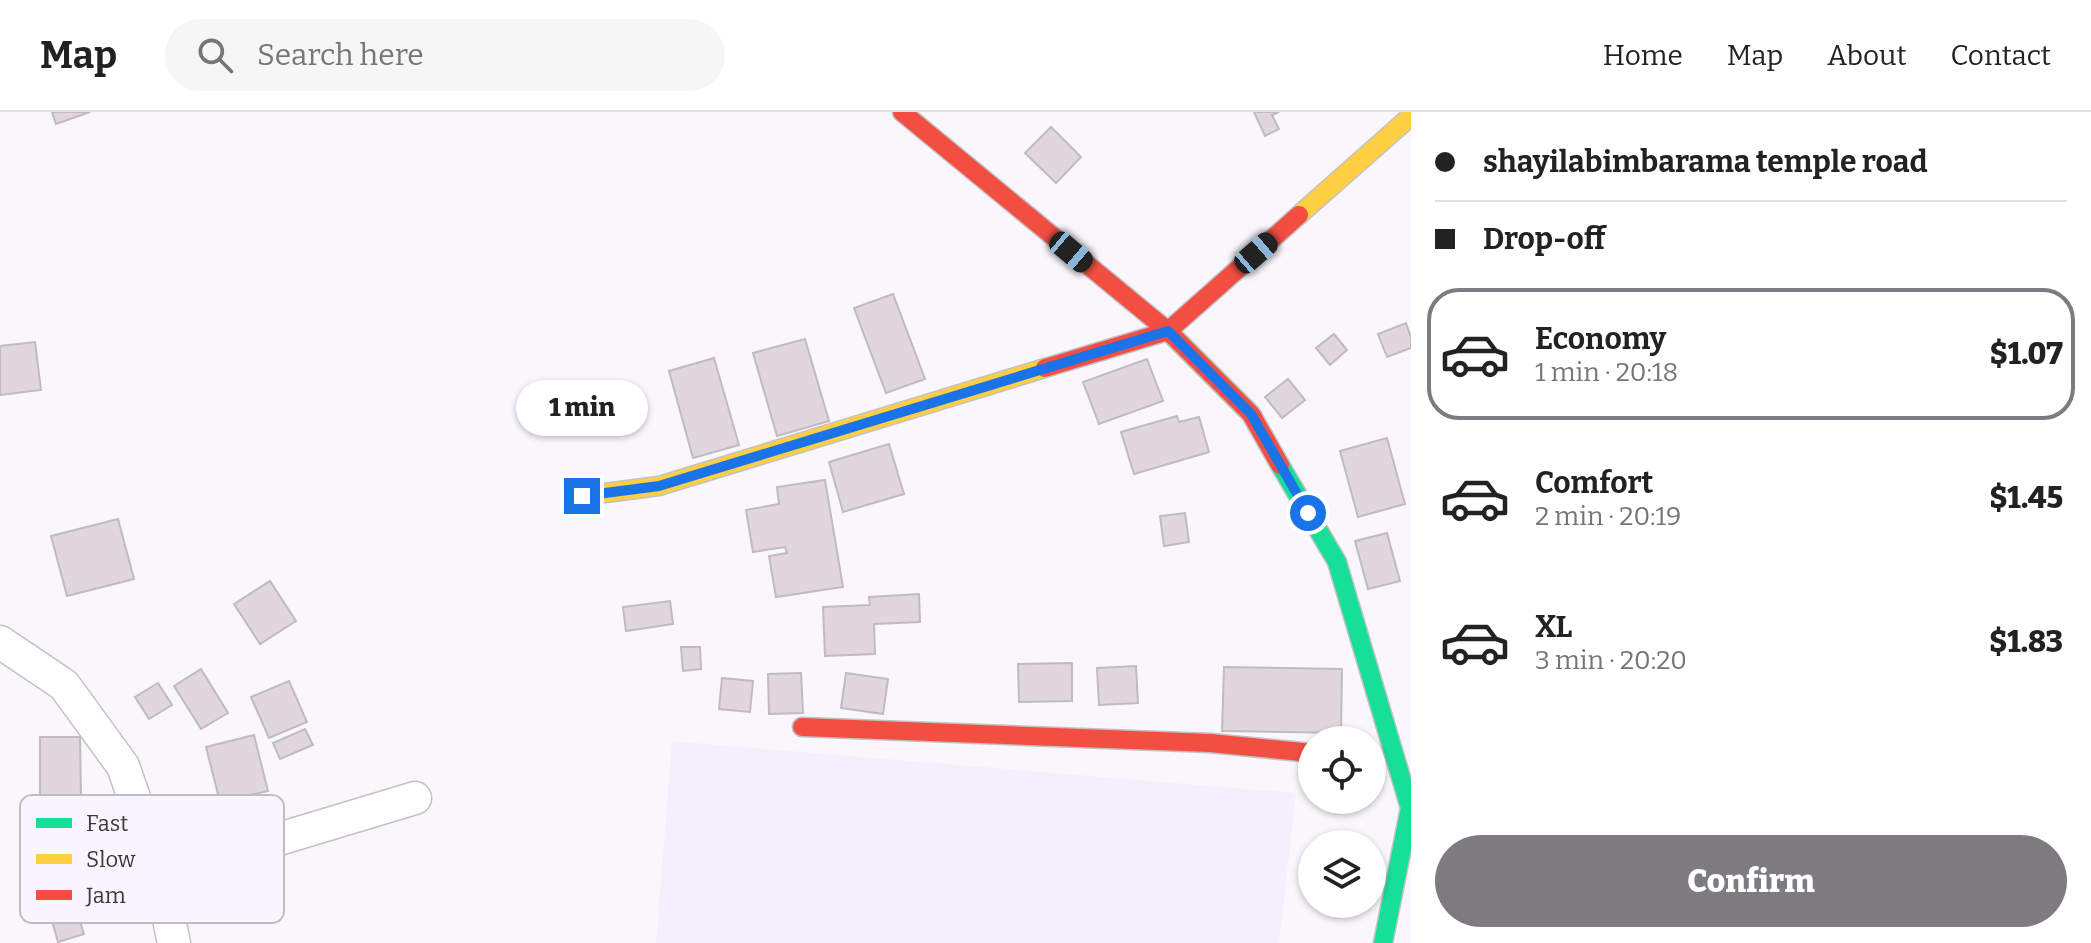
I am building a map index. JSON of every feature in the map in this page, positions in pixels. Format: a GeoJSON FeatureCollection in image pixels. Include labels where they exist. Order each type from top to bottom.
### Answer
{"type":"FeatureCollection","features":[{"type":"Feature","properties":{"kind":"street"},"geometry":{"type":"LineString","coordinates":[[902,112],[1168,331],[1251,414],[1337,562],[1407,779],[1410,808],[1383,943]]}},
{"type":"Feature","properties":{"kind":"street"},"geometry":{"type":"LineString","coordinates":[[582,496],[659,486],[1168,331],[1411,116]]}},
{"type":"Feature","properties":{"kind":"street"},"geometry":{"type":"LineString","coordinates":[[0,642],[64,685],[123,766],[133,795]]}},
{"type":"Feature","properties":{"kind":"street"},"geometry":{"type":"LineString","coordinates":[[802,727],[1210,743],[1298,752]]}},
{"type":"Feature","properties":{"kind":"street"},"geometry":{"type":"LineString","coordinates":[[1386,774],[1407,779]]}},
{"type":"Feature","properties":{"kind":"street"},"geometry":{"type":"LineString","coordinates":[[284,837],[415,798]]}},
{"type":"Feature","properties":{"kind":"street"},"geometry":{"type":"LineString","coordinates":[[170,923],[174,943]]}},
{"type":"Feature","properties":{"kind":"shaded area"},"geometry":{"type":"Polygon","coordinates":[[[672,741],[1296,793],[1279,943],[656,943],[672,741]]]}},
{"type":"Feature","properties":{"kind":"building"},"geometry":{"type":"Polygon","coordinates":[[[52,112],[90,112],[56,124],[52,112]]]}},
{"type":"Feature","properties":{"kind":"building"},"geometry":{"type":"Polygon","coordinates":[[[1254,112],[1279,112],[1272,115],[1279,129],[1265,136],[1254,112]]]}},
{"type":"Feature","properties":{"kind":"building"},"geometry":{"type":"Polygon","coordinates":[[[1051,127],[1081,157],[1056,183],[1025,153],[1051,127]]]}},
{"type":"Feature","properties":{"kind":"building"},"geometry":{"type":"Polygon","coordinates":[[[893,294],[925,379],[886,393],[854,308],[893,294]]]}},
{"type":"Feature","properties":{"kind":"building"},"geometry":{"type":"Polygon","coordinates":[[[1406,323],[1411,348],[1387,357],[1378,334],[1406,323]]]}},
{"type":"Feature","properties":{"kind":"building"},"geometry":{"type":"Polygon","coordinates":[[[1334,334],[1347,350],[1330,365],[1316,348],[1334,334]]]}},
{"type":"Feature","properties":{"kind":"building"},"geometry":{"type":"Polygon","coordinates":[[[805,339],[829,421],[777,436],[753,353],[805,339]]]}},
{"type":"Feature","properties":{"kind":"building"},"geometry":{"type":"Polygon","coordinates":[[[35,342],[41,390],[0,395],[0,346],[35,342]]]}},
{"type":"Feature","properties":{"kind":"building"},"geometry":{"type":"Polygon","coordinates":[[[714,358],[739,445],[693,458],[669,371],[714,358]]]}},
{"type":"Feature","properties":{"kind":"building"},"geometry":{"type":"Polygon","coordinates":[[[1147,359],[1163,401],[1099,424],[1083,382],[1147,359]]]}},
{"type":"Feature","properties":{"kind":"building"},"geometry":{"type":"Polygon","coordinates":[[[1288,379],[1305,400],[1282,418],[1265,397],[1288,379]]]}},
{"type":"Feature","properties":{"kind":"building"},"geometry":{"type":"Polygon","coordinates":[[[1177,416],[1179,422],[1199,417],[1209,452],[1134,474],[1121,432],[1177,416]]]}},
{"type":"Feature","properties":{"kind":"building"},"geometry":{"type":"Polygon","coordinates":[[[1387,438],[1405,504],[1358,517],[1340,451],[1387,438]]]}},
{"type":"Feature","properties":{"kind":"building"},"geometry":{"type":"Polygon","coordinates":[[[889,444],[904,494],[843,512],[829,462],[889,444]]]}},
{"type":"Feature","properties":{"kind":"building"},"geometry":{"type":"Polygon","coordinates":[[[825,480],[843,587],[776,597],[769,556],[787,553],[785,547],[753,552],[746,510],[779,504],[777,487],[825,480]]]}},
{"type":"Feature","properties":{"kind":"building"},"geometry":{"type":"Polygon","coordinates":[[[1185,513],[1189,542],[1164,546],[1160,516],[1185,513]]]}},
{"type":"Feature","properties":{"kind":"building"},"geometry":{"type":"Polygon","coordinates":[[[118,519],[134,579],[67,596],[51,536],[118,519]]]}},
{"type":"Feature","properties":{"kind":"building"},"geometry":{"type":"Polygon","coordinates":[[[1387,533],[1400,581],[1368,589],[1355,541],[1387,533]]]}},
{"type":"Feature","properties":{"kind":"building"},"geometry":{"type":"Polygon","coordinates":[[[270,581],[296,621],[260,644],[234,604],[270,581]]]}},
{"type":"Feature","properties":{"kind":"building"},"geometry":{"type":"Polygon","coordinates":[[[919,594],[920,622],[874,624],[875,654],[825,656],[823,607],[870,605],[869,597],[919,594]]]}},
{"type":"Feature","properties":{"kind":"building"},"geometry":{"type":"Polygon","coordinates":[[[670,601],[673,624],[626,631],[623,607],[670,601]]]}},
{"type":"Feature","properties":{"kind":"building"},"geometry":{"type":"Polygon","coordinates":[[[681,647],[700,647],[701,669],[683,671],[681,647]]]}},
{"type":"Feature","properties":{"kind":"building"},"geometry":{"type":"Polygon","coordinates":[[[1072,663],[1072,701],[1019,702],[1018,664],[1072,663]]]}},
{"type":"Feature","properties":{"kind":"building"},"geometry":{"type":"Polygon","coordinates":[[[1136,666],[1138,703],[1099,705],[1097,668],[1136,666]]]}},
{"type":"Feature","properties":{"kind":"building"},"geometry":{"type":"Polygon","coordinates":[[[1224,667],[1342,669],[1341,726],[1298,726],[1298,732],[1222,731],[1224,667]]]}},
{"type":"Feature","properties":{"kind":"building"},"geometry":{"type":"Polygon","coordinates":[[[201,669],[228,713],[201,729],[174,686],[201,669]]]}},
{"type":"Feature","properties":{"kind":"building"},"geometry":{"type":"Polygon","coordinates":[[[801,673],[803,713],[769,714],[768,674],[801,673]]]}},
{"type":"Feature","properties":{"kind":"building"},"geometry":{"type":"Polygon","coordinates":[[[846,673],[888,679],[883,714],[841,708],[846,673]]]}},
{"type":"Feature","properties":{"kind":"building"},"geometry":{"type":"Polygon","coordinates":[[[722,678],[753,681],[750,712],[719,709],[722,678]]]}},
{"type":"Feature","properties":{"kind":"building"},"geometry":{"type":"Polygon","coordinates":[[[289,681],[307,722],[269,738],[251,697],[289,681]]]}},
{"type":"Feature","properties":{"kind":"building"},"geometry":{"type":"Polygon","coordinates":[[[158,683],[172,705],[149,719],[135,697],[158,683]]]}},
{"type":"Feature","properties":{"kind":"building"},"geometry":{"type":"Polygon","coordinates":[[[305,729],[313,745],[280,759],[273,743],[305,729]]]}},
{"type":"Feature","properties":{"kind":"building"},"geometry":{"type":"Polygon","coordinates":[[[254,735],[268,791],[251,795],[218,795],[206,747],[254,735]]]}},
{"type":"Feature","properties":{"kind":"building"},"geometry":{"type":"Polygon","coordinates":[[[40,737],[80,737],[81,795],[40,795],[40,737]]]}},
{"type":"Feature","properties":{"kind":"building"},"geometry":{"type":"Polygon","coordinates":[[[53,923],[81,923],[84,934],[58,942],[53,923]]]}},
{"type":"Feature","properties":{"kind":"traffic: fast"},"geometry":{"type":"LineString","coordinates":[[1280,465],[1337,562],[1410,808],[1383,943]]}},
{"type":"Feature","properties":{"kind":"traffic: slow"},"geometry":{"type":"LineString","coordinates":[[1299,215],[1411,116]]}},
{"type":"Feature","properties":{"kind":"traffic: slow"},"geometry":{"type":"LineString","coordinates":[[582,496],[659,486],[1045,368]]}},
{"type":"Feature","properties":{"kind":"traffic: jam"},"geometry":{"type":"LineString","coordinates":[[902,112],[1168,331],[1251,414],[1280,465]]}},
{"type":"Feature","properties":{"kind":"traffic: jam"},"geometry":{"type":"LineString","coordinates":[[1045,368],[1168,331],[1299,215]]}},
{"type":"Feature","properties":{"kind":"traffic: jam"},"geometry":{"type":"LineString","coordinates":[[802,727],[1210,743],[1298,752]]}},
{"type":"Feature","properties":{"kind":"route"},"geometry":{"type":"LineString","coordinates":[[582,496],[659,486],[1168,331],[1251,414],[1308,513]]}}]}
